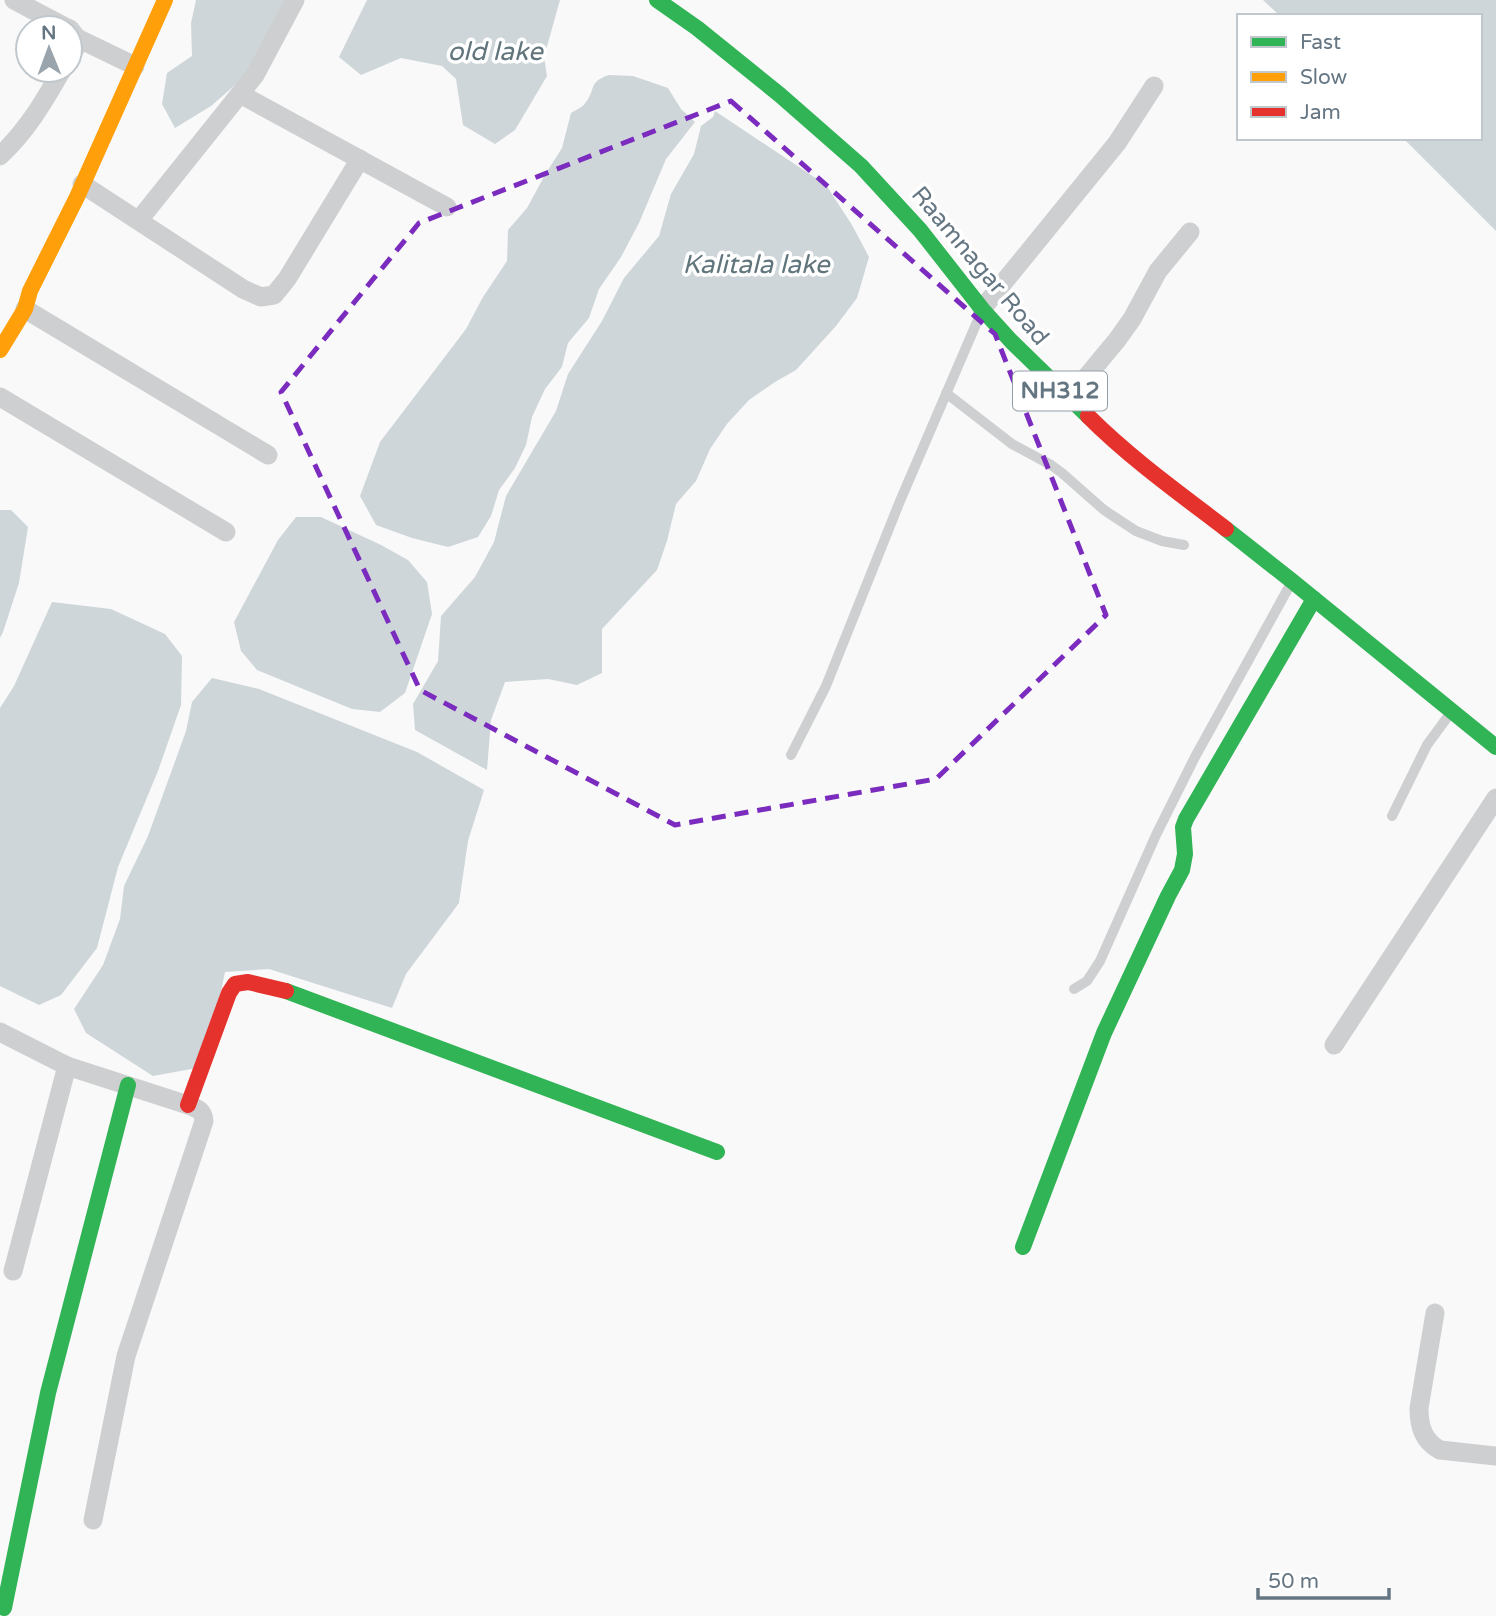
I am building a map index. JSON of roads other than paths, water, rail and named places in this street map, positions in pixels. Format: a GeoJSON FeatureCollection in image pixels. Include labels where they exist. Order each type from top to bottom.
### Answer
{"type":"FeatureCollection","features":[{"type":"Feature","properties":{"kind":"main road"},"geometry":{"type":"LineString","coordinates":[[0,351],[24,309],[30,290],[77,197],[165,0]]}},
{"type":"Feature","properties":{"kind":"main road","name":"Raamnagar Road"},"geometry":{"type":"LineString","coordinates":[[657,0],[697,28],[780,95],[861,166],[920,230],[982,309],[1032,363],[1103,431],[1496,747]]}},
{"type":"Feature","properties":{"kind":"main road"},"geometry":{"type":"LineString","coordinates":[[1023,1247],[1104,1033],[1182,870],[1186,819],[1314,599]]}},
{"type":"Feature","properties":{"kind":"main road"},"geometry":{"type":"LineString","coordinates":[[188,1105],[229,993],[235,984],[248,982],[277,988],[717,1152]]}},
{"type":"Feature","properties":{"kind":"main road"},"geometry":{"type":"LineString","coordinates":[[4,1608],[48,1393],[128,1085]]}},
{"type":"Feature","properties":{"kind":"street"},"geometry":{"type":"LineString","coordinates":[[14,0],[39,14]]}},
{"type":"Feature","properties":{"kind":"street"},"geometry":{"type":"LineString","coordinates":[[139,220],[255,75],[295,0]]}},
{"type":"Feature","properties":{"kind":"street"},"geometry":{"type":"LineString","coordinates":[[84,39],[135,66]]}},
{"type":"Feature","properties":{"kind":"street"},"geometry":{"type":"LineString","coordinates":[[0,156],[32,121],[54,84]]}},
{"type":"Feature","properties":{"kind":"street"},"geometry":{"type":"LineString","coordinates":[[982,309],[1117,144],[1154,86]]}},
{"type":"Feature","properties":{"kind":"street"},"geometry":{"type":"LineString","coordinates":[[240,94],[447,207]]}},
{"type":"Feature","properties":{"kind":"street"},"geometry":{"type":"LineString","coordinates":[[82,184],[243,289],[261,297],[274,295],[287,279],[360,159]]}},
{"type":"Feature","properties":{"kind":"street"},"geometry":{"type":"LineString","coordinates":[[1068,399],[1117,340],[1158,271],[1190,232]]}},
{"type":"Feature","properties":{"kind":"street"},"geometry":{"type":"LineString","coordinates":[[24,309],[268,455]]}},
{"type":"Feature","properties":{"kind":"street"},"geometry":{"type":"LineString","coordinates":[[0,397],[226,532]]}},
{"type":"Feature","properties":{"kind":"street"},"geometry":{"type":"LineString","coordinates":[[1334,1045],[1496,798]]}},
{"type":"Feature","properties":{"kind":"street"},"geometry":{"type":"LineString","coordinates":[[0,1032],[67,1066],[188,1105],[200,1110],[203,1115],[204,1121],[126,1356],[93,1520]]}},
{"type":"Feature","properties":{"kind":"street"},"geometry":{"type":"LineString","coordinates":[[13,1271],[67,1066]]}},
{"type":"Feature","properties":{"kind":"street"},"geometry":{"type":"LineString","coordinates":[[1435,1313],[1419,1408],[1419,1422],[1424,1436],[1440,1450],[1496,1456]]}},
{"type":"Feature","properties":{"kind":"lane"},"geometry":{"type":"LineString","coordinates":[[791,755],[825,686],[982,309]]}},
{"type":"Feature","properties":{"kind":"lane"},"geometry":{"type":"LineString","coordinates":[[946,393],[1012,444],[1051,465],[1104,510],[1136,531],[1162,541],[1184,545]]}},
{"type":"Feature","properties":{"kind":"lane"},"geometry":{"type":"LineString","coordinates":[[1074,989],[1087,981],[1100,961],[1189,768],[1292,581]]}},
{"type":"Feature","properties":{"kind":"lane"},"geometry":{"type":"LineString","coordinates":[[1392,816],[1427,745],[1451,712]]}},
{"type":"Feature","properties":{"kind":"water"},"geometry":{"type":"Polygon","coordinates":[[[196,0],[285,0],[250,72],[211,106],[175,128],[162,104],[167,73],[192,56],[191,23],[196,0]]]}},
{"type":"Feature","properties":{"kind":"water","name":"old lake"},"geometry":{"type":"Polygon","coordinates":[[[367,0],[560,0],[544,57],[547,76],[515,130],[495,144],[463,125],[456,79],[442,66],[401,58],[361,75],[339,57],[367,0]]]}},
{"type":"Feature","properties":{"kind":"water"},"geometry":{"type":"Polygon","coordinates":[[[1263,0],[1496,0],[1496,231],[1405,140],[1482,140],[1482,14],[1278,14],[1263,0]]]}},
{"type":"Feature","properties":{"kind":"water"},"geometry":{"type":"Polygon","coordinates":[[[609,75],[633,76],[668,88],[681,109],[695,122],[666,159],[639,223],[621,257],[599,289],[589,318],[568,343],[562,367],[545,389],[532,417],[526,445],[515,468],[499,490],[491,516],[478,537],[448,547],[376,525],[360,496],[380,442],[466,329],[507,261],[508,230],[527,208],[562,148],[571,113],[585,104],[598,80],[609,75]]]}},
{"type":"Feature","properties":{"kind":"water","name":"Kalitala lake"},"geometry":{"type":"Polygon","coordinates":[[[715,111],[826,185],[869,257],[857,298],[796,370],[749,400],[727,424],[710,449],[696,481],[676,504],[657,570],[602,629],[602,673],[577,685],[548,679],[505,682],[491,720],[487,770],[415,730],[413,704],[438,661],[441,616],[475,577],[494,542],[506,496],[556,411],[568,374],[602,321],[624,278],[659,236],[671,194],[694,154],[701,126],[713,117],[715,111]]]}},
{"type":"Feature","properties":{"kind":"water"},"geometry":{"type":"Polygon","coordinates":[[[0,510],[11,510],[28,527],[19,583],[0,638],[0,510]]]}},
{"type":"Feature","properties":{"kind":"water"},"geometry":{"type":"Polygon","coordinates":[[[296,517],[321,517],[381,545],[408,560],[427,582],[432,614],[405,693],[380,712],[352,709],[257,670],[241,651],[234,622],[278,540],[296,517]]]}},
{"type":"Feature","properties":{"kind":"water"},"geometry":{"type":"Polygon","coordinates":[[[52,602],[111,609],[165,634],[182,656],[181,705],[158,771],[118,867],[97,948],[61,995],[39,1005],[0,986],[0,708],[14,686],[52,602]]]}},
{"type":"Feature","properties":{"kind":"water"},"geometry":{"type":"Polygon","coordinates":[[[212,678],[259,689],[417,752],[484,790],[468,841],[459,903],[406,974],[392,1008],[269,969],[225,972],[214,1024],[197,1068],[153,1076],[86,1033],[74,1009],[103,965],[120,919],[124,886],[148,836],[186,731],[192,702],[212,678]]]}}]}
